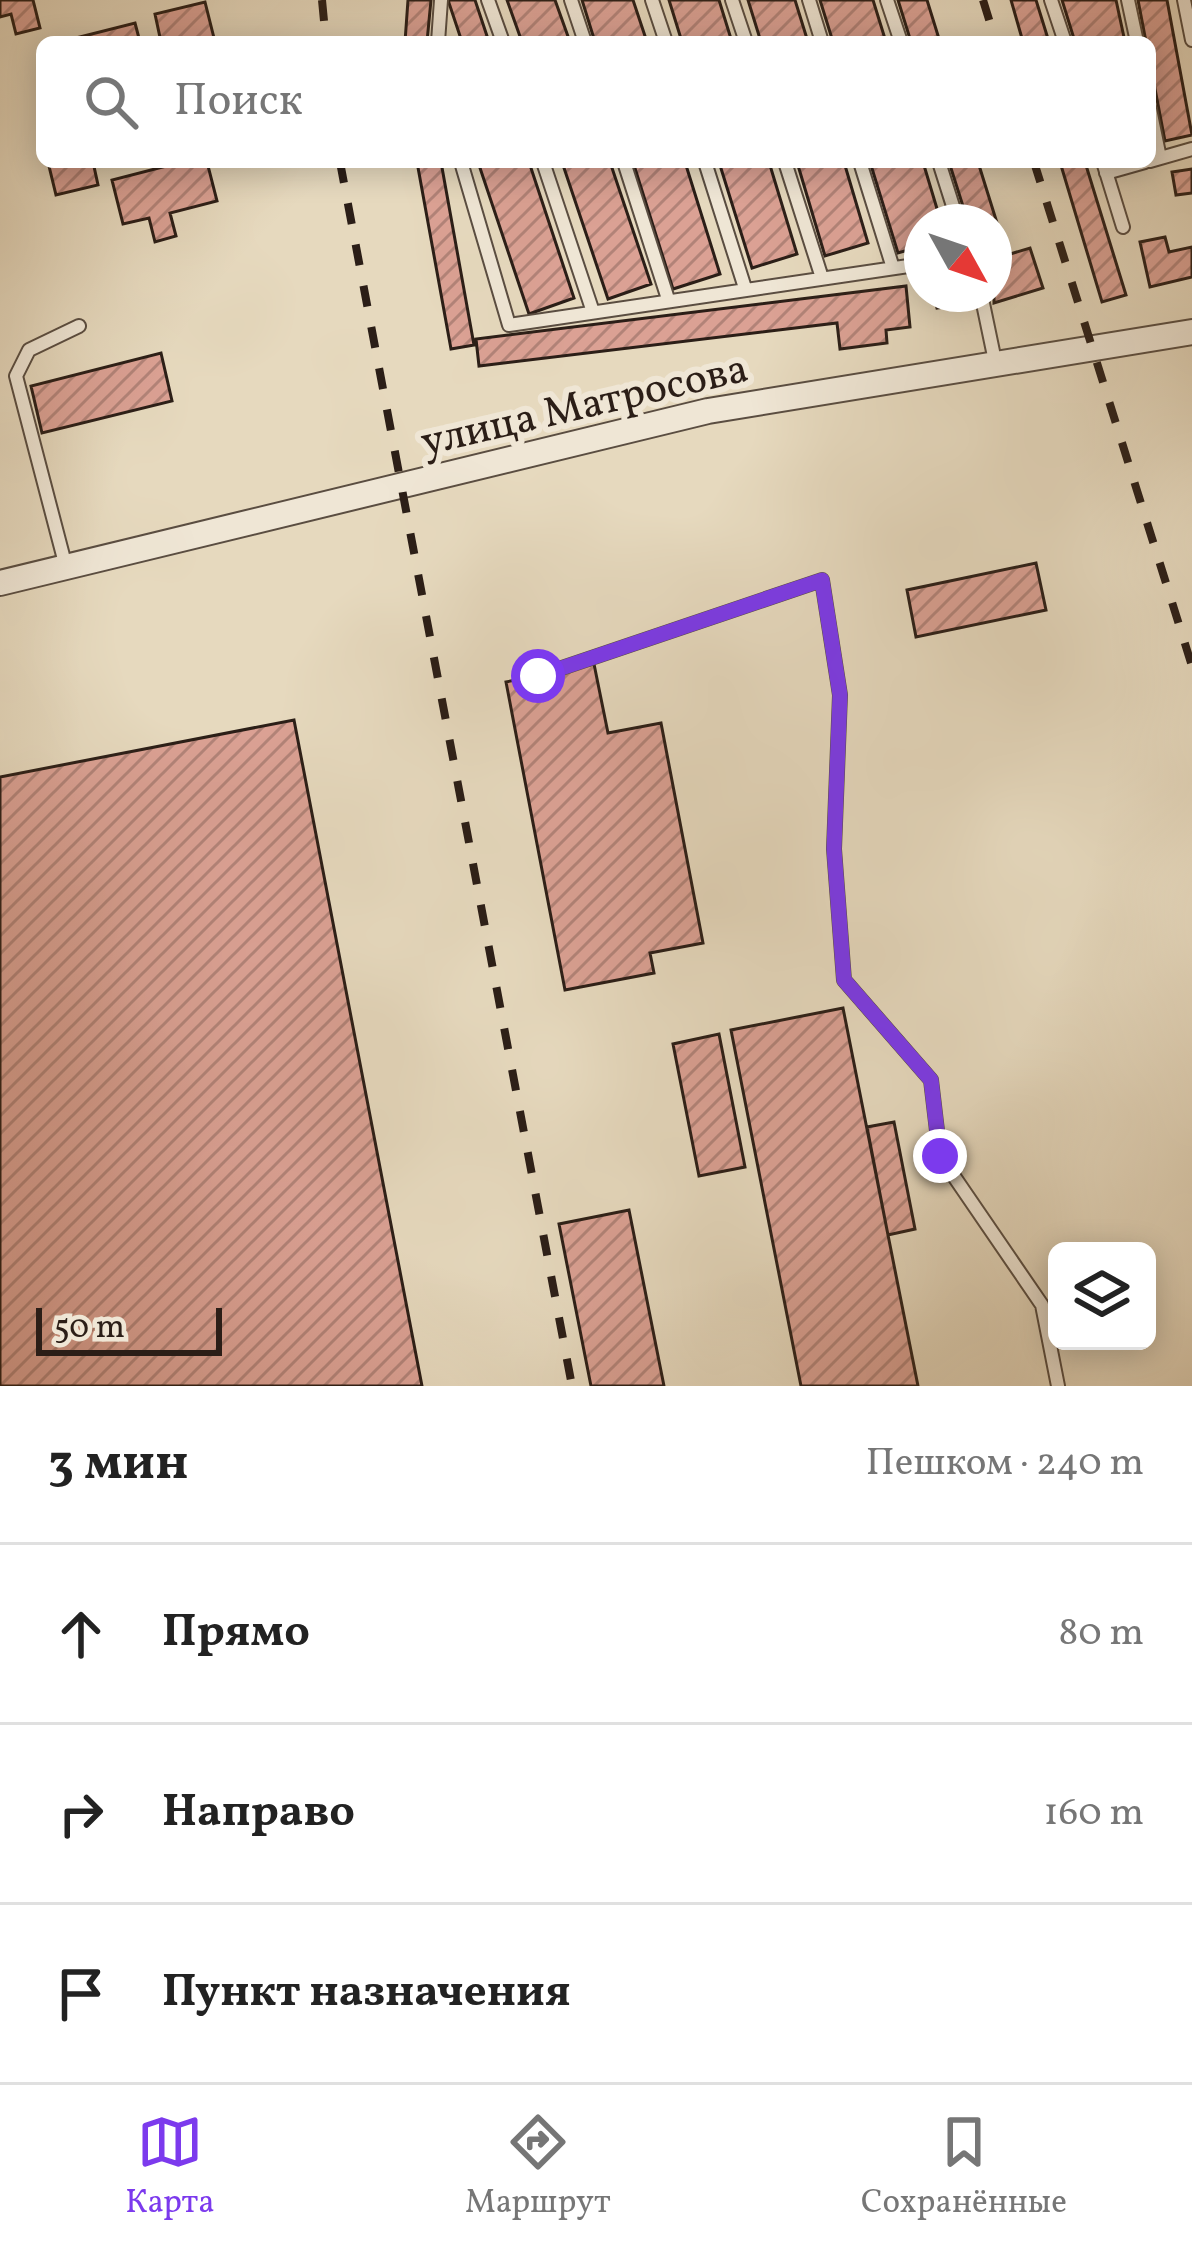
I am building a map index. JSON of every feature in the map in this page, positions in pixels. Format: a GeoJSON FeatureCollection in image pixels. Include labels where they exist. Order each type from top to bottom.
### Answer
{"type":"FeatureCollection","features":[{"type":"Feature","properties":{"kind":"street","name":"улица Матросова"},"geometry":{"type":"LineString","coordinates":[[0,583],[708,411],[1192,332]]}},
{"type":"Feature","properties":{"kind":"lane"},"geometry":{"type":"LineString","coordinates":[[438,36],[441,0]]}},
{"type":"Feature","properties":{"kind":"lane"},"geometry":{"type":"LineString","coordinates":[[488,0],[500,36]]}},
{"type":"Feature","properties":{"kind":"lane"},"geometry":{"type":"LineString","coordinates":[[572,0],[583,36]]}},
{"type":"Feature","properties":{"kind":"lane"},"geometry":{"type":"LineString","coordinates":[[652,0],[664,36]]}},
{"type":"Feature","properties":{"kind":"lane"},"geometry":{"type":"LineString","coordinates":[[732,0],[744,36]]}},
{"type":"Feature","properties":{"kind":"lane"},"geometry":{"type":"LineString","coordinates":[[809,0],[820,36]]}},
{"type":"Feature","properties":{"kind":"lane"},"geometry":{"type":"LineString","coordinates":[[887,0],[899,36]]}},
{"type":"Feature","properties":{"kind":"lane"},"geometry":{"type":"LineString","coordinates":[[1051,0],[1062,36]]}},
{"type":"Feature","properties":{"kind":"lane"},"geometry":{"type":"LineString","coordinates":[[1128,0],[1136,36]]}},
{"type":"Feature","properties":{"kind":"lane"},"geometry":{"type":"LineString","coordinates":[[1184,0],[1192,40]]}},
{"type":"Feature","properties":{"kind":"lane"},"geometry":{"type":"LineString","coordinates":[[1156,159],[1192,149]]}},
{"type":"Feature","properties":{"kind":"lane"},"geometry":{"type":"LineString","coordinates":[[463,168],[509,326],[592,309],[904,266]]}},
{"type":"Feature","properties":{"kind":"lane"},"geometry":{"type":"LineString","coordinates":[[545,168],[592,309]]}},
{"type":"Feature","properties":{"kind":"lane"},"geometry":{"type":"LineString","coordinates":[[626,168],[668,299]]}},
{"type":"Feature","properties":{"kind":"lane"},"geometry":{"type":"LineString","coordinates":[[707,168],[746,288]]}},
{"type":"Feature","properties":{"kind":"lane"},"geometry":{"type":"LineString","coordinates":[[786,168],[822,278]]}},
{"type":"Feature","properties":{"kind":"lane"},"geometry":{"type":"LineString","coordinates":[[862,168],[893,268]]}},
{"type":"Feature","properties":{"kind":"lane"},"geometry":{"type":"LineString","coordinates":[[941,168],[952,204]]}},
{"type":"Feature","properties":{"kind":"lane"},"geometry":{"type":"LineString","coordinates":[[1104,168],[1123,227]]}},
{"type":"Feature","properties":{"kind":"lane"},"geometry":{"type":"LineString","coordinates":[[984,312],[994,361]]}},
{"type":"Feature","properties":{"kind":"lane"},"geometry":{"type":"LineString","coordinates":[[65,567],[16,376],[29,350],[79,326]]}},
{"type":"Feature","properties":{"kind":"lane"},"geometry":{"type":"LineString","coordinates":[[538,676],[822,580],[840,695],[834,849],[844,980],[931,1080],[940,1156],[1042,1305],[1058,1386]]}},
{"type":"Feature","properties":{"kind":"building"},"geometry":{"type":"Polygon","coordinates":[[[0,0],[33,0],[40,28],[16,34],[11,14],[0,17],[0,0]]]}},
{"type":"Feature","properties":{"kind":"building"},"geometry":{"type":"Polygon","coordinates":[[[408,0],[431,0],[428,36],[405,36],[408,0]]]}},
{"type":"Feature","properties":{"kind":"building"},"geometry":{"type":"Polygon","coordinates":[[[448,0],[475,0],[487,36],[460,36],[448,0]]]}},
{"type":"Feature","properties":{"kind":"building"},"geometry":{"type":"Polygon","coordinates":[[[507,0],[555,0],[568,36],[520,36],[507,0]]]}},
{"type":"Feature","properties":{"kind":"building"},"geometry":{"type":"Polygon","coordinates":[[[582,0],[633,0],[645,36],[593,36],[582,0]]]}},
{"type":"Feature","properties":{"kind":"building"},"geometry":{"type":"Polygon","coordinates":[[[669,0],[719,0],[730,36],[680,36],[669,0]]]}},
{"type":"Feature","properties":{"kind":"building"},"geometry":{"type":"Polygon","coordinates":[[[748,0],[795,0],[806,36],[759,36],[748,0]]]}},
{"type":"Feature","properties":{"kind":"building"},"geometry":{"type":"Polygon","coordinates":[[[820,0],[873,0],[884,36],[831,36],[820,0]]]}},
{"type":"Feature","properties":{"kind":"building"},"geometry":{"type":"Polygon","coordinates":[[[898,0],[927,0],[938,36],[909,36],[898,0]]]}},
{"type":"Feature","properties":{"kind":"building"},"geometry":{"type":"Polygon","coordinates":[[[1011,0],[1036,0],[1047,36],[1021,36],[1011,0]]]}},
{"type":"Feature","properties":{"kind":"building"},"geometry":{"type":"Polygon","coordinates":[[[1062,0],[1116,0],[1124,36],[1073,36],[1062,0]]]}},
{"type":"Feature","properties":{"kind":"building"},"geometry":{"type":"Polygon","coordinates":[[[1138,0],[1167,0],[1192,135],[1165,141],[1156,94],[1156,36],[1145,36],[1138,0]]]}},
{"type":"Feature","properties":{"kind":"building"},"geometry":{"type":"Polygon","coordinates":[[[205,2],[214,36],[160,36],[155,14],[205,2]]]}},
{"type":"Feature","properties":{"kind":"building"},"geometry":{"type":"Polygon","coordinates":[[[135,23],[138,36],[84,36],[135,23]]]}},
{"type":"Feature","properties":{"kind":"building"},"geometry":{"type":"Polygon","coordinates":[[[49,168],[94,168],[98,185],[56,195],[49,168]]]}},
{"type":"Feature","properties":{"kind":"building"},"geometry":{"type":"Polygon","coordinates":[[[159,168],[209,168],[217,201],[170,213],[176,236],[155,242],[149,218],[123,224],[112,180],[159,168]]]}},
{"type":"Feature","properties":{"kind":"building"},"geometry":{"type":"Polygon","coordinates":[[[418,168],[442,168],[474,345],[451,349],[418,168]]]}},
{"type":"Feature","properties":{"kind":"building"},"geometry":{"type":"Polygon","coordinates":[[[480,168],[531,168],[574,298],[529,314],[480,168]]]}},
{"type":"Feature","properties":{"kind":"building"},"geometry":{"type":"Polygon","coordinates":[[[564,168],[612,168],[651,284],[608,299],[564,168]]]}},
{"type":"Feature","properties":{"kind":"building"},"geometry":{"type":"Polygon","coordinates":[[[635,168],[687,168],[720,274],[673,289],[635,168]]]}},
{"type":"Feature","properties":{"kind":"building"},"geometry":{"type":"Polygon","coordinates":[[[721,168],[771,168],[797,254],[752,268],[721,168]]]}},
{"type":"Feature","properties":{"kind":"building"},"geometry":{"type":"Polygon","coordinates":[[[799,168],[846,168],[868,243],[825,256],[799,168]]]}},
{"type":"Feature","properties":{"kind":"building"},"geometry":{"type":"Polygon","coordinates":[[[872,168],[925,168],[936,204],[904,204],[904,251],[898,253],[872,168]]]}},
{"type":"Feature","properties":{"kind":"building"},"geometry":{"type":"Polygon","coordinates":[[[951,168],[980,168],[991,204],[962,204],[951,168]]]}},
{"type":"Feature","properties":{"kind":"building"},"geometry":{"type":"Polygon","coordinates":[[[1062,168],[1087,168],[1126,295],[1102,302],[1062,168]]]}},
{"type":"Feature","properties":{"kind":"building"},"geometry":{"type":"Polygon","coordinates":[[[1192,169],[1192,193],[1176,195],[1172,172],[1192,169]]]}},
{"type":"Feature","properties":{"kind":"building"},"geometry":{"type":"Polygon","coordinates":[[[1165,237],[1169,252],[1192,247],[1192,277],[1150,287],[1140,242],[1165,237]]]}},
{"type":"Feature","properties":{"kind":"building"},"geometry":{"type":"Polygon","coordinates":[[[1030,248],[1043,288],[1012,297],[1012,253],[1030,248]]]}},
{"type":"Feature","properties":{"kind":"building"},"geometry":{"type":"Polygon","coordinates":[[[904,286],[904,312],[909,312],[910,327],[886,330],[887,343],[840,349],[837,323],[479,366],[476,339],[904,286]]]}},
{"type":"Feature","properties":{"kind":"building"},"geometry":{"type":"Polygon","coordinates":[[[161,353],[172,401],[42,433],[31,386],[161,353]]]}},
{"type":"Feature","properties":{"kind":"building"},"geometry":{"type":"Polygon","coordinates":[[[1036,563],[1046,610],[916,637],[907,590],[1036,563]]]}},
{"type":"Feature","properties":{"kind":"building"},"geometry":{"type":"Polygon","coordinates":[[[594,664],[608,733],[661,723],[703,943],[650,953],[654,973],[565,990],[506,682],[594,664]]]}},
{"type":"Feature","properties":{"kind":"building"},"geometry":{"type":"Polygon","coordinates":[[[294,720],[422,1386],[0,1386],[0,777],[294,720]]]}},
{"type":"Feature","properties":{"kind":"building"},"geometry":{"type":"Polygon","coordinates":[[[843,1008],[918,1386],[801,1386],[731,1030],[843,1008]]]}},
{"type":"Feature","properties":{"kind":"building"},"geometry":{"type":"Polygon","coordinates":[[[719,1034],[745,1167],[699,1176],[673,1044],[719,1034]]]}},
{"type":"Feature","properties":{"kind":"building"},"geometry":{"type":"Polygon","coordinates":[[[894,1122],[915,1229],[888,1235],[867,1127],[894,1122]]]}},
{"type":"Feature","properties":{"kind":"building"},"geometry":{"type":"Polygon","coordinates":[[[629,1210],[664,1386],[591,1386],[559,1224],[629,1210]]]}},
{"type":"Feature","properties":{"kind":"railway"},"geometry":{"type":"LineString","coordinates":[[322,0],[325,36]]}},
{"type":"Feature","properties":{"kind":"railway"},"geometry":{"type":"LineString","coordinates":[[983,0],[994,36]]}},
{"type":"Feature","properties":{"kind":"railway"},"geometry":{"type":"LineString","coordinates":[[341,168],[572,1386]]}},
{"type":"Feature","properties":{"kind":"railway"},"geometry":{"type":"LineString","coordinates":[[1036,168],[1192,666]]}},
{"type":"Feature","properties":{"kind":"route"},"geometry":{"type":"LineString","coordinates":[[538,676],[822,580],[840,695],[834,849],[844,980],[931,1080],[940,1156]]}}]}
